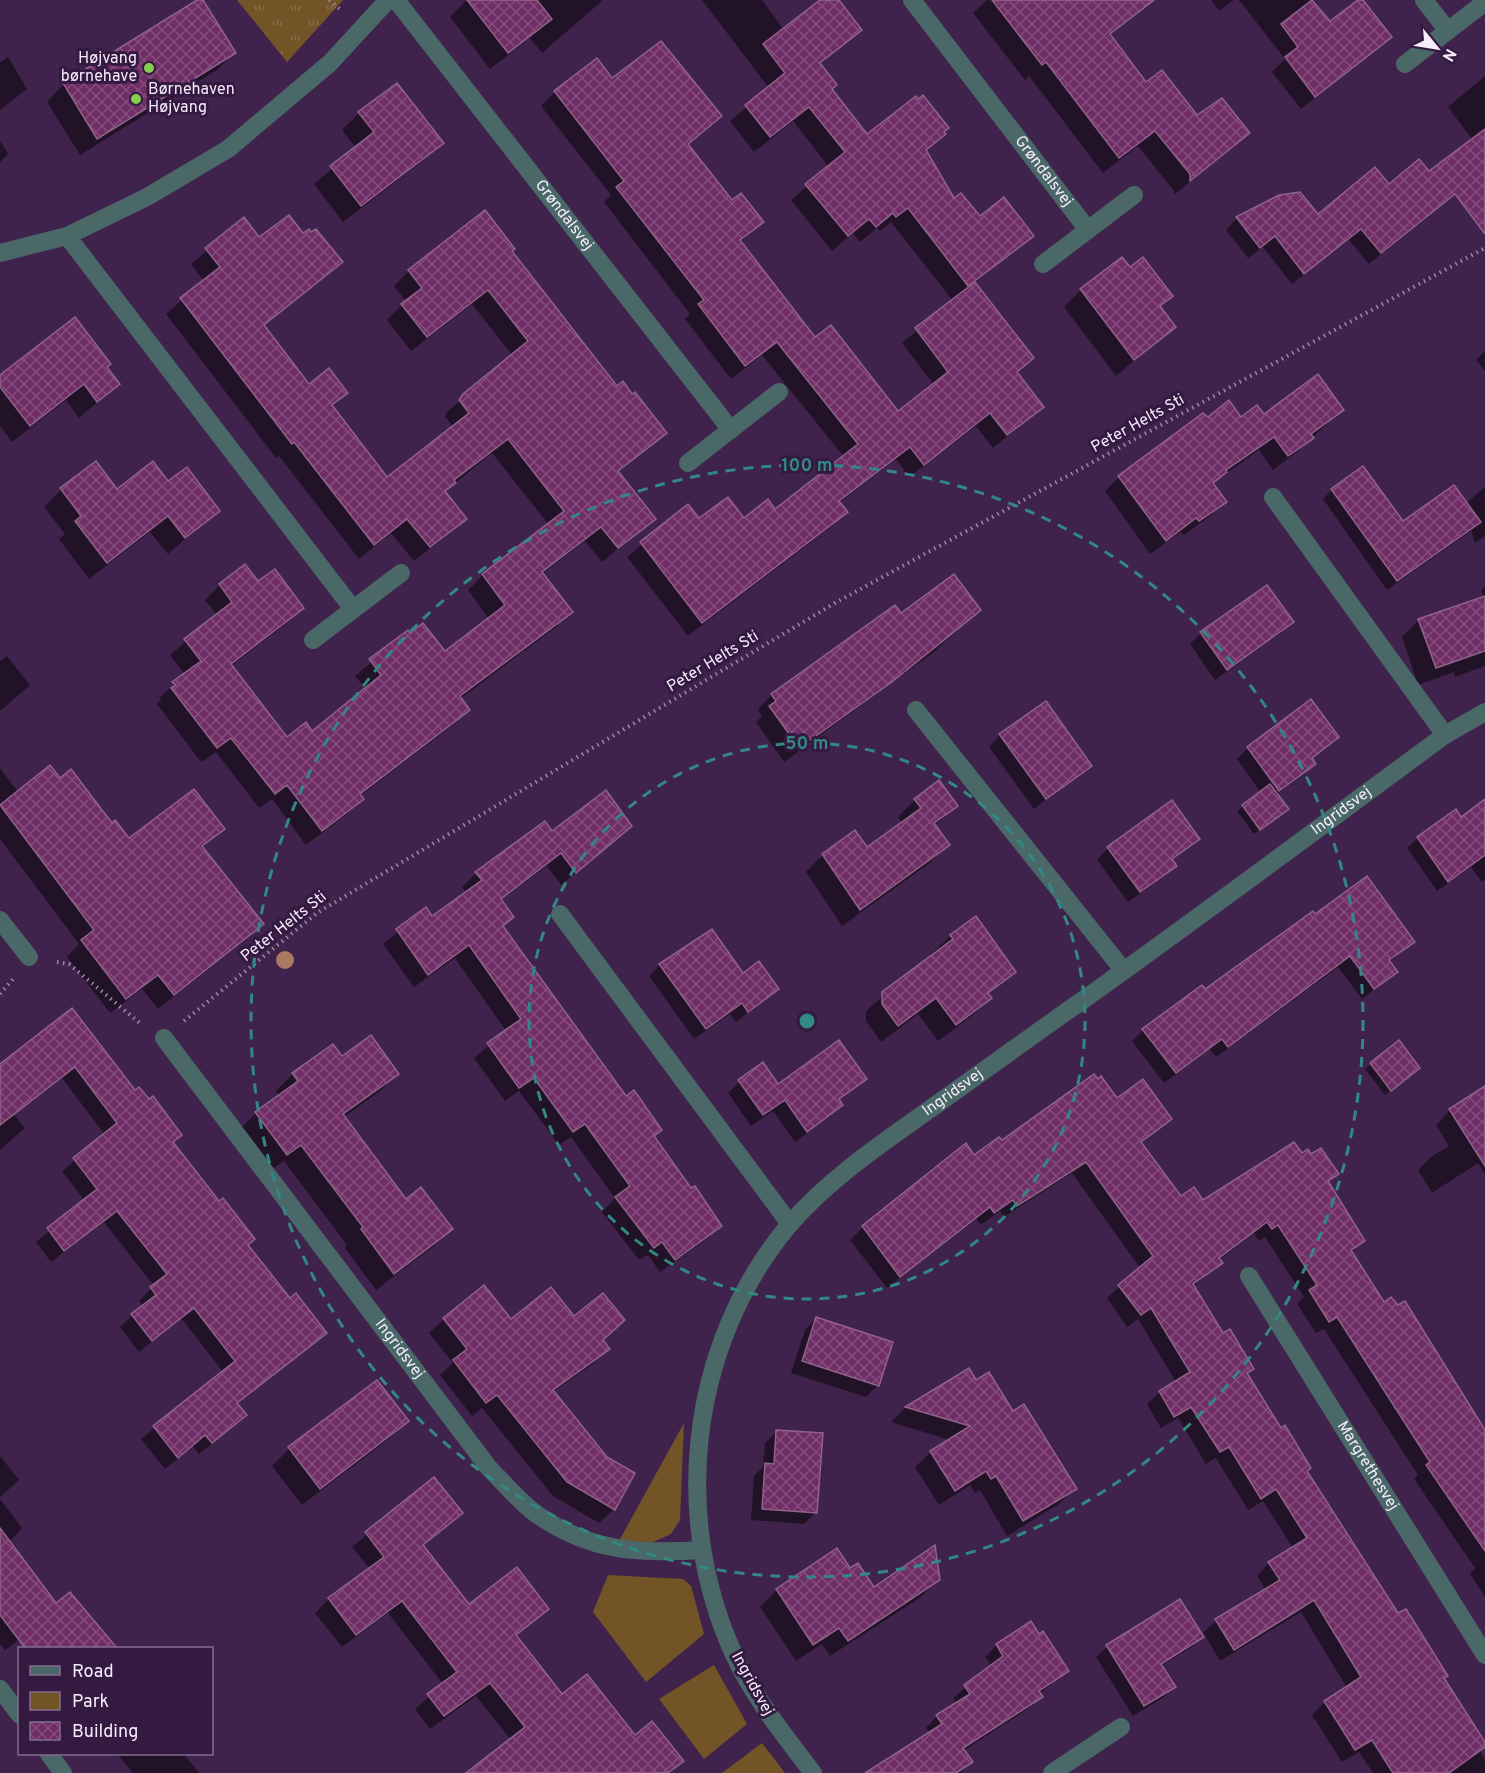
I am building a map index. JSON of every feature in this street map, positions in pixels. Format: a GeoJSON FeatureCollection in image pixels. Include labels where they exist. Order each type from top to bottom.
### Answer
{"type":"FeatureCollection","features":[{"type":"Feature","properties":{"kind":"street"},"geometry":{"type":"LineString","coordinates":[[0,252],[67,236],[147,197],[228,149],[330,63],[388,0]]}},
{"type":"Feature","properties":{"kind":"street","name":"Grøndalsvej"},"geometry":{"type":"LineString","coordinates":[[396,0],[731,430]]}},
{"type":"Feature","properties":{"kind":"street","name":"Grøndalsvej"},"geometry":{"type":"LineString","coordinates":[[912,0],[1088,230]]}},
{"type":"Feature","properties":{"kind":"street"},"geometry":{"type":"LineString","coordinates":[[1424,0],[1448,31]]}},
{"type":"Feature","properties":{"kind":"street"},"geometry":{"type":"LineString","coordinates":[[1405,64],[1485,2]]}},
{"type":"Feature","properties":{"kind":"street"},"geometry":{"type":"LineString","coordinates":[[1043,264],[1134,195]]}},
{"type":"Feature","properties":{"kind":"street"},"geometry":{"type":"LineString","coordinates":[[67,236],[353,609]]}},
{"type":"Feature","properties":{"kind":"street"},"geometry":{"type":"LineString","coordinates":[[688,463],[779,392]]}},
{"type":"Feature","properties":{"kind":"street"},"geometry":{"type":"LineString","coordinates":[[1273,497],[1445,735]]}},
{"type":"Feature","properties":{"kind":"street"},"geometry":{"type":"LineString","coordinates":[[313,640],[401,573]]}},
{"type":"Feature","properties":{"kind":"street"},"geometry":{"type":"LineString","coordinates":[[916,710],[1124,971]]}},
{"type":"Feature","properties":{"kind":"street","name":"Ingridsvej"},"geometry":{"type":"LineString","coordinates":[[813,1773],[773,1721],[741,1668],[717,1611],[702,1550],[697,1476],[701,1422],[716,1360],[735,1311],[760,1266],[790,1224],[855,1162],[1124,971],[1445,735],[1485,712]]}},
{"type":"Feature","properties":{"kind":"street"},"geometry":{"type":"LineString","coordinates":[[560,914],[790,1224]]}},
{"type":"Feature","properties":{"kind":"street"},"geometry":{"type":"LineString","coordinates":[[0,920],[28,957]]}},
{"type":"Feature","properties":{"kind":"street","name":"Ingridsvej"},"geometry":{"type":"LineString","coordinates":[[164,1038],[489,1468],[534,1512],[570,1535],[614,1549],[651,1553],[702,1550]]}},
{"type":"Feature","properties":{"kind":"street","name":"Margrethesvej"},"geometry":{"type":"LineString","coordinates":[[1249,1276],[1485,1655]]}},
{"type":"Feature","properties":{"kind":"street"},"geometry":{"type":"LineString","coordinates":[[0,1689],[18,1712]]}},
{"type":"Feature","properties":{"kind":"street"},"geometry":{"type":"LineString","coordinates":[[1052,1773],[1121,1727]]}},
{"type":"Feature","properties":{"kind":"street"},"geometry":{"type":"LineString","coordinates":[[50,1755],[63,1773]]}},
{"type":"Feature","properties":{"kind":"path","name":"Peter Helts Sti"},"geometry":{"type":"LineString","coordinates":[[164,1038],[317,913],[804,621],[1485,248]]}},
{"type":"Feature","properties":{"kind":"path"},"geometry":{"type":"LineString","coordinates":[[0,994],[28,957],[69,963],[135,1020],[164,1038]]}},
{"type":"Feature","properties":{"kind":"green space"},"geometry":{"type":"Polygon","coordinates":[[[237,0],[343,0],[287,62],[237,0]]]}},
{"type":"Feature","properties":{"kind":"green space"},"geometry":{"type":"Polygon","coordinates":[[[684,1423],[680,1520],[671,1534],[653,1542],[619,1541],[684,1423]]]}},
{"type":"Feature","properties":{"kind":"green space"},"geometry":{"type":"Polygon","coordinates":[[[608,1575],[683,1579],[691,1586],[704,1634],[646,1682],[593,1612],[608,1575]]]}},
{"type":"Feature","properties":{"kind":"green space"},"geometry":{"type":"Polygon","coordinates":[[[714,1665],[747,1724],[704,1759],[659,1699],[714,1665]]]}},
{"type":"Feature","properties":{"kind":"green space"},"geometry":{"type":"Polygon","coordinates":[[[762,1743],[785,1773],[722,1773],[762,1743]]]}},
{"type":"Feature","properties":{"kind":"building","name":"Højvang børnehave"},"geometry":{"type":"Polygon","coordinates":[[[197,0],[203,0],[236,53],[97,139],[63,83],[197,0]]]}},
{"type":"Feature","properties":{"kind":"building"},"geometry":{"type":"Polygon","coordinates":[[[467,0],[537,0],[552,19],[508,53],[467,0]]]}},
{"type":"Feature","properties":{"kind":"building"},"geometry":{"type":"Polygon","coordinates":[[[820,0],[839,0],[862,30],[820,63],[837,85],[832,89],[867,134],[916,96],[918,99],[923,95],[949,128],[944,132],[946,134],[926,150],[954,198],[961,193],[980,216],[1004,197],[1034,236],[968,286],[908,208],[896,217],[893,213],[876,227],[869,219],[848,236],[805,184],[845,152],[809,107],[770,137],[745,105],[785,73],[763,44],[820,0]]]}},
{"type":"Feature","properties":{"kind":"building"},"geometry":{"type":"Polygon","coordinates":[[[992,0],[1154,0],[1110,34],[1146,82],[1162,70],[1197,115],[1222,98],[1250,133],[1190,181],[1190,174],[1155,131],[1119,158],[1046,62],[1042,65],[992,0]]]}},
{"type":"Feature","properties":{"kind":"building"},"geometry":{"type":"Polygon","coordinates":[[[1312,0],[1330,21],[1358,0],[1363,0],[1392,37],[1315,97],[1285,57],[1298,47],[1281,24],[1312,0]]]}},
{"type":"Feature","properties":{"kind":"building"},"geometry":{"type":"Polygon","coordinates":[[[661,41],[722,116],[688,144],[732,200],[741,193],[764,222],[740,240],[815,337],[831,325],[898,411],[948,372],[915,328],[975,282],[1034,358],[1017,372],[1044,407],[1007,435],[990,413],[924,465],[910,447],[839,501],[848,512],[702,623],[640,542],[688,504],[699,518],[728,497],[744,518],[768,499],[775,509],[858,444],[777,342],[745,366],[698,304],[704,300],[616,187],[624,181],[554,91],[597,58],[612,78],[661,41]]]}},
{"type":"Feature","properties":{"kind":"building"},"geometry":{"type":"Polygon","coordinates":[[[397,83],[444,143],[361,206],[330,166],[374,132],[358,112],[397,83]]]}},
{"type":"Feature","properties":{"kind":"building"},"geometry":{"type":"Polygon","coordinates":[[[1485,129],[1485,234],[1455,194],[1381,253],[1361,229],[1304,274],[1275,236],[1260,248],[1236,217],[1279,195],[1300,192],[1318,214],[1375,167],[1389,184],[1419,159],[1429,171],[1485,129]]]}},
{"type":"Feature","properties":{"kind":"building"},"geometry":{"type":"Polygon","coordinates":[[[485,210],[515,249],[512,251],[617,386],[623,381],[632,394],[635,392],[667,433],[618,471],[656,519],[618,548],[601,527],[542,572],[573,612],[460,696],[470,710],[360,794],[364,799],[322,831],[287,785],[275,794],[231,738],[217,748],[171,688],[176,685],[172,682],[201,661],[184,639],[232,602],[219,584],[245,564],[258,581],[275,569],[304,608],[231,664],[287,737],[306,722],[312,731],[381,675],[369,659],[408,630],[410,633],[423,623],[445,651],[505,605],[482,574],[564,511],[508,439],[454,480],[456,483],[445,491],[467,519],[430,547],[407,519],[374,545],[294,442],[292,444],[180,298],[220,267],[205,248],[244,217],[259,237],[289,215],[303,233],[309,229],[311,232],[316,229],[343,262],[264,325],[309,384],[329,368],[348,393],[332,405],[387,477],[469,413],[459,400],[463,394],[528,341],[488,290],[427,337],[401,304],[422,288],[408,270],[485,210]]]}},
{"type":"Feature","properties":{"kind":"building"},"geometry":{"type":"Polygon","coordinates":[[[1122,257],[1130,267],[1143,257],[1173,296],[1160,306],[1176,327],[1134,360],[1080,289],[1122,257]]]}},
{"type":"Feature","properties":{"kind":"building"},"geometry":{"type":"Polygon","coordinates":[[[75,317],[111,364],[107,367],[120,384],[97,402],[84,384],[30,426],[0,387],[0,375],[75,317]]]}},
{"type":"Feature","properties":{"kind":"building"},"geometry":{"type":"Polygon","coordinates":[[[1318,374],[1344,410],[1311,434],[1314,438],[1288,456],[1274,437],[1226,470],[1227,472],[1213,483],[1227,502],[1199,521],[1196,518],[1166,541],[1118,476],[1203,413],[1208,417],[1229,400],[1241,417],[1257,405],[1264,414],[1318,374]]]}},
{"type":"Feature","properties":{"kind":"building"},"geometry":{"type":"Polygon","coordinates":[[[96,461],[117,489],[153,461],[168,481],[187,467],[220,511],[185,538],[168,516],[107,563],[75,521],[81,516],[60,488],[96,461]]]}},
{"type":"Feature","properties":{"kind":"building"},"geometry":{"type":"Polygon","coordinates":[[[1363,466],[1403,521],[1454,485],[1481,522],[1397,581],[1331,489],[1363,466]]]}},
{"type":"Feature","properties":{"kind":"building"},"geometry":{"type":"Polygon","coordinates":[[[954,574],[981,610],[892,682],[799,748],[769,706],[776,701],[771,694],[895,605],[901,613],[954,574]]]}},
{"type":"Feature","properties":{"kind":"building"},"geometry":{"type":"Polygon","coordinates":[[[1267,585],[1294,622],[1227,670],[1200,632],[1267,585]]]}},
{"type":"Feature","properties":{"kind":"building"},"geometry":{"type":"Polygon","coordinates":[[[1485,596],[1485,651],[1436,668],[1418,619],[1485,596]]]}},
{"type":"Feature","properties":{"kind":"building"},"geometry":{"type":"Polygon","coordinates":[[[1311,699],[1339,737],[1312,758],[1316,764],[1279,791],[1247,747],[1311,699]]]}},
{"type":"Feature","properties":{"kind":"building"},"geometry":{"type":"Polygon","coordinates":[[[1046,701],[1092,766],[1046,799],[999,734],[1046,701]]]}},
{"type":"Feature","properties":{"kind":"building"},"geometry":{"type":"Polygon","coordinates":[[[50,765],[60,778],[71,769],[112,823],[115,820],[129,838],[194,789],[225,829],[202,846],[264,924],[174,995],[158,975],[126,999],[81,940],[94,930],[0,805],[50,765]]]}},
{"type":"Feature","properties":{"kind":"building"},"geometry":{"type":"Polygon","coordinates":[[[939,780],[958,806],[934,823],[950,845],[860,910],[822,854],[855,830],[867,847],[921,808],[914,799],[939,780]]]}},
{"type":"Feature","properties":{"kind":"building"},"geometry":{"type":"Polygon","coordinates":[[[1270,784],[1289,809],[1260,830],[1242,805],[1270,784]]]}},
{"type":"Feature","properties":{"kind":"building"},"geometry":{"type":"Polygon","coordinates":[[[606,790],[632,826],[576,873],[561,853],[501,899],[514,917],[503,926],[626,1096],[634,1090],[662,1130],[654,1136],[691,1188],[695,1186],[722,1226],[675,1260],[662,1242],[654,1248],[615,1197],[630,1186],[585,1124],[573,1132],[534,1078],[519,1088],[487,1043],[521,1019],[469,945],[428,975],[396,929],[426,907],[432,916],[482,880],[475,872],[545,821],[552,831],[606,790]]]}},
{"type":"Feature","properties":{"kind":"building"},"geometry":{"type":"Polygon","coordinates":[[[1485,799],[1485,855],[1448,882],[1417,837],[1456,809],[1461,817],[1485,799]]]}},
{"type":"Feature","properties":{"kind":"building"},"geometry":{"type":"Polygon","coordinates":[[[1172,800],[1200,839],[1172,859],[1177,866],[1140,892],[1107,847],[1172,800]]]}},
{"type":"Feature","properties":{"kind":"building"},"geometry":{"type":"Polygon","coordinates":[[[1367,876],[1415,942],[1389,960],[1398,972],[1374,989],[1350,956],[1228,1047],[1222,1039],[1176,1073],[1142,1029],[1202,985],[1205,989],[1313,911],[1315,914],[1367,876]]]}},
{"type":"Feature","properties":{"kind":"building"},"geometry":{"type":"Polygon","coordinates":[[[976,916],[1016,972],[988,993],[992,998],[956,1025],[936,998],[898,1026],[882,1004],[882,992],[953,939],[950,935],[976,916]]]}},
{"type":"Feature","properties":{"kind":"building"},"geometry":{"type":"Polygon","coordinates":[[[712,929],[743,973],[759,961],[779,989],[748,1012],[742,1003],[706,1029],[659,964],[712,929]]]}},
{"type":"Feature","properties":{"kind":"building"},"geometry":{"type":"Polygon","coordinates":[[[72,1008],[135,1090],[139,1087],[149,1099],[153,1096],[182,1135],[173,1142],[219,1201],[223,1198],[255,1239],[248,1245],[290,1298],[296,1293],[327,1333],[237,1403],[247,1415],[212,1443],[205,1435],[178,1458],[153,1426],[235,1361],[194,1308],[152,1341],[131,1314],[156,1295],[150,1287],[167,1274],[117,1211],[64,1251],[47,1228],[97,1189],[73,1158],[117,1123],[75,1067],[0,1125],[0,1064],[72,1008]]]}},
{"type":"Feature","properties":{"kind":"building"},"geometry":{"type":"Polygon","coordinates":[[[371,1035],[399,1074],[343,1114],[406,1199],[421,1187],[453,1229],[394,1274],[361,1229],[363,1227],[301,1145],[287,1155],[255,1112],[298,1081],[292,1073],[333,1044],[342,1056],[371,1035]]]}},
{"type":"Feature","properties":{"kind":"building"},"geometry":{"type":"Polygon","coordinates":[[[839,1040],[867,1079],[839,1099],[843,1105],[807,1132],[785,1100],[763,1115],[738,1080],[763,1062],[778,1084],[839,1040]]]}},
{"type":"Feature","properties":{"kind":"building"},"geometry":{"type":"Polygon","coordinates":[[[1399,1040],[1420,1068],[1391,1091],[1370,1063],[1399,1040]]]}},
{"type":"Feature","properties":{"kind":"building"},"geometry":{"type":"Polygon","coordinates":[[[1094,1074],[1098,1079],[1101,1076],[1117,1098],[1143,1079],[1172,1119],[1141,1142],[1181,1196],[1194,1187],[1203,1200],[1294,1142],[1302,1153],[1308,1149],[1311,1154],[1321,1148],[1339,1174],[1328,1181],[1365,1241],[1351,1250],[1384,1302],[1391,1297],[1398,1305],[1405,1301],[1485,1430],[1485,1551],[1426,1465],[1430,1462],[1337,1317],[1329,1322],[1309,1290],[1317,1285],[1278,1225],[1272,1229],[1267,1222],[1219,1258],[1223,1263],[1193,1284],[1223,1333],[1230,1329],[1254,1369],[1247,1373],[1281,1428],[1285,1425],[1311,1468],[1307,1471],[1398,1613],[1406,1609],[1448,1676],[1444,1678],[1485,1742],[1485,1747],[1449,1773],[1393,1773],[1372,1740],[1355,1750],[1324,1701],[1361,1677],[1314,1600],[1234,1650],[1215,1619],[1280,1580],[1268,1562],[1307,1538],[1276,1489],[1261,1499],[1229,1447],[1220,1452],[1191,1407],[1174,1417],[1159,1391],[1190,1372],[1151,1308],[1141,1315],[1118,1285],[1153,1256],[1086,1162],[1017,1206],[1013,1200],[994,1213],[990,1207],[900,1277],[862,1226],[966,1143],[974,1155],[999,1137],[1002,1140],[1094,1074]]]}},
{"type":"Feature","properties":{"kind":"building"},"geometry":{"type":"Polygon","coordinates":[[[1485,1086],[1485,1166],[1449,1109],[1485,1086]]]}},
{"type":"Feature","properties":{"kind":"building"},"geometry":{"type":"Polygon","coordinates":[[[484,1285],[511,1319],[551,1287],[574,1316],[603,1293],[625,1320],[603,1340],[610,1349],[553,1390],[607,1457],[635,1473],[615,1510],[567,1482],[497,1395],[486,1403],[453,1360],[467,1349],[443,1318],[484,1285]]]}},
{"type":"Feature","properties":{"kind":"building"},"geometry":{"type":"Polygon","coordinates":[[[816,1317],[893,1342],[879,1386],[802,1361],[816,1317]]]}},
{"type":"Feature","properties":{"kind":"building"},"geometry":{"type":"Polygon","coordinates":[[[969,1368],[976,1380],[989,1372],[1013,1411],[1024,1404],[1077,1489],[1023,1521],[996,1476],[991,1479],[986,1471],[955,1491],[930,1451],[970,1426],[905,1407],[969,1368]]]}},
{"type":"Feature","properties":{"kind":"building"},"geometry":{"type":"Polygon","coordinates":[[[377,1380],[409,1421],[320,1489],[288,1447],[377,1380]]]}},
{"type":"Feature","properties":{"kind":"building"},"geometry":{"type":"Polygon","coordinates":[[[776,1430],[823,1433],[817,1513],[762,1509],[765,1463],[774,1464],[776,1430]]]}},
{"type":"Feature","properties":{"kind":"building"},"geometry":{"type":"Polygon","coordinates":[[[434,1477],[463,1513],[423,1545],[469,1604],[517,1567],[549,1609],[516,1635],[562,1694],[587,1674],[635,1735],[652,1721],[684,1761],[668,1773],[466,1773],[525,1727],[490,1683],[444,1716],[427,1694],[457,1672],[402,1601],[356,1635],[328,1598],[384,1557],[365,1532],[434,1477]]]}},
{"type":"Feature","properties":{"kind":"building"},"geometry":{"type":"Polygon","coordinates":[[[0,1528],[56,1603],[70,1592],[116,1647],[24,1647],[0,1615],[0,1528]]]}},
{"type":"Feature","properties":{"kind":"building"},"geometry":{"type":"Polygon","coordinates":[[[935,1545],[940,1580],[848,1641],[839,1628],[813,1645],[776,1589],[837,1548],[850,1568],[858,1563],[874,1587],[935,1545]]]}},
{"type":"Feature","properties":{"kind":"building"},"geometry":{"type":"Polygon","coordinates":[[[1180,1599],[1204,1637],[1161,1664],[1176,1687],[1144,1706],[1106,1645],[1180,1599]]]}},
{"type":"Feature","properties":{"kind":"building"},"geometry":{"type":"Polygon","coordinates":[[[1031,1621],[1039,1634],[1043,1631],[1069,1671],[1039,1691],[1043,1697],[963,1748],[973,1762],[956,1773],[865,1773],[942,1724],[936,1715],[970,1694],[964,1685],[1003,1656],[996,1644],[1031,1621]]]}},
{"type":"Feature","properties":{"kind":"place","name":"Højvang børnehave"},"geometry":{"type":"Point","coordinates":[149,68]}},
{"type":"Feature","properties":{"kind":"place","name":"Børnehaven Højvang"},"geometry":{"type":"Point","coordinates":[136,99]}}]}
